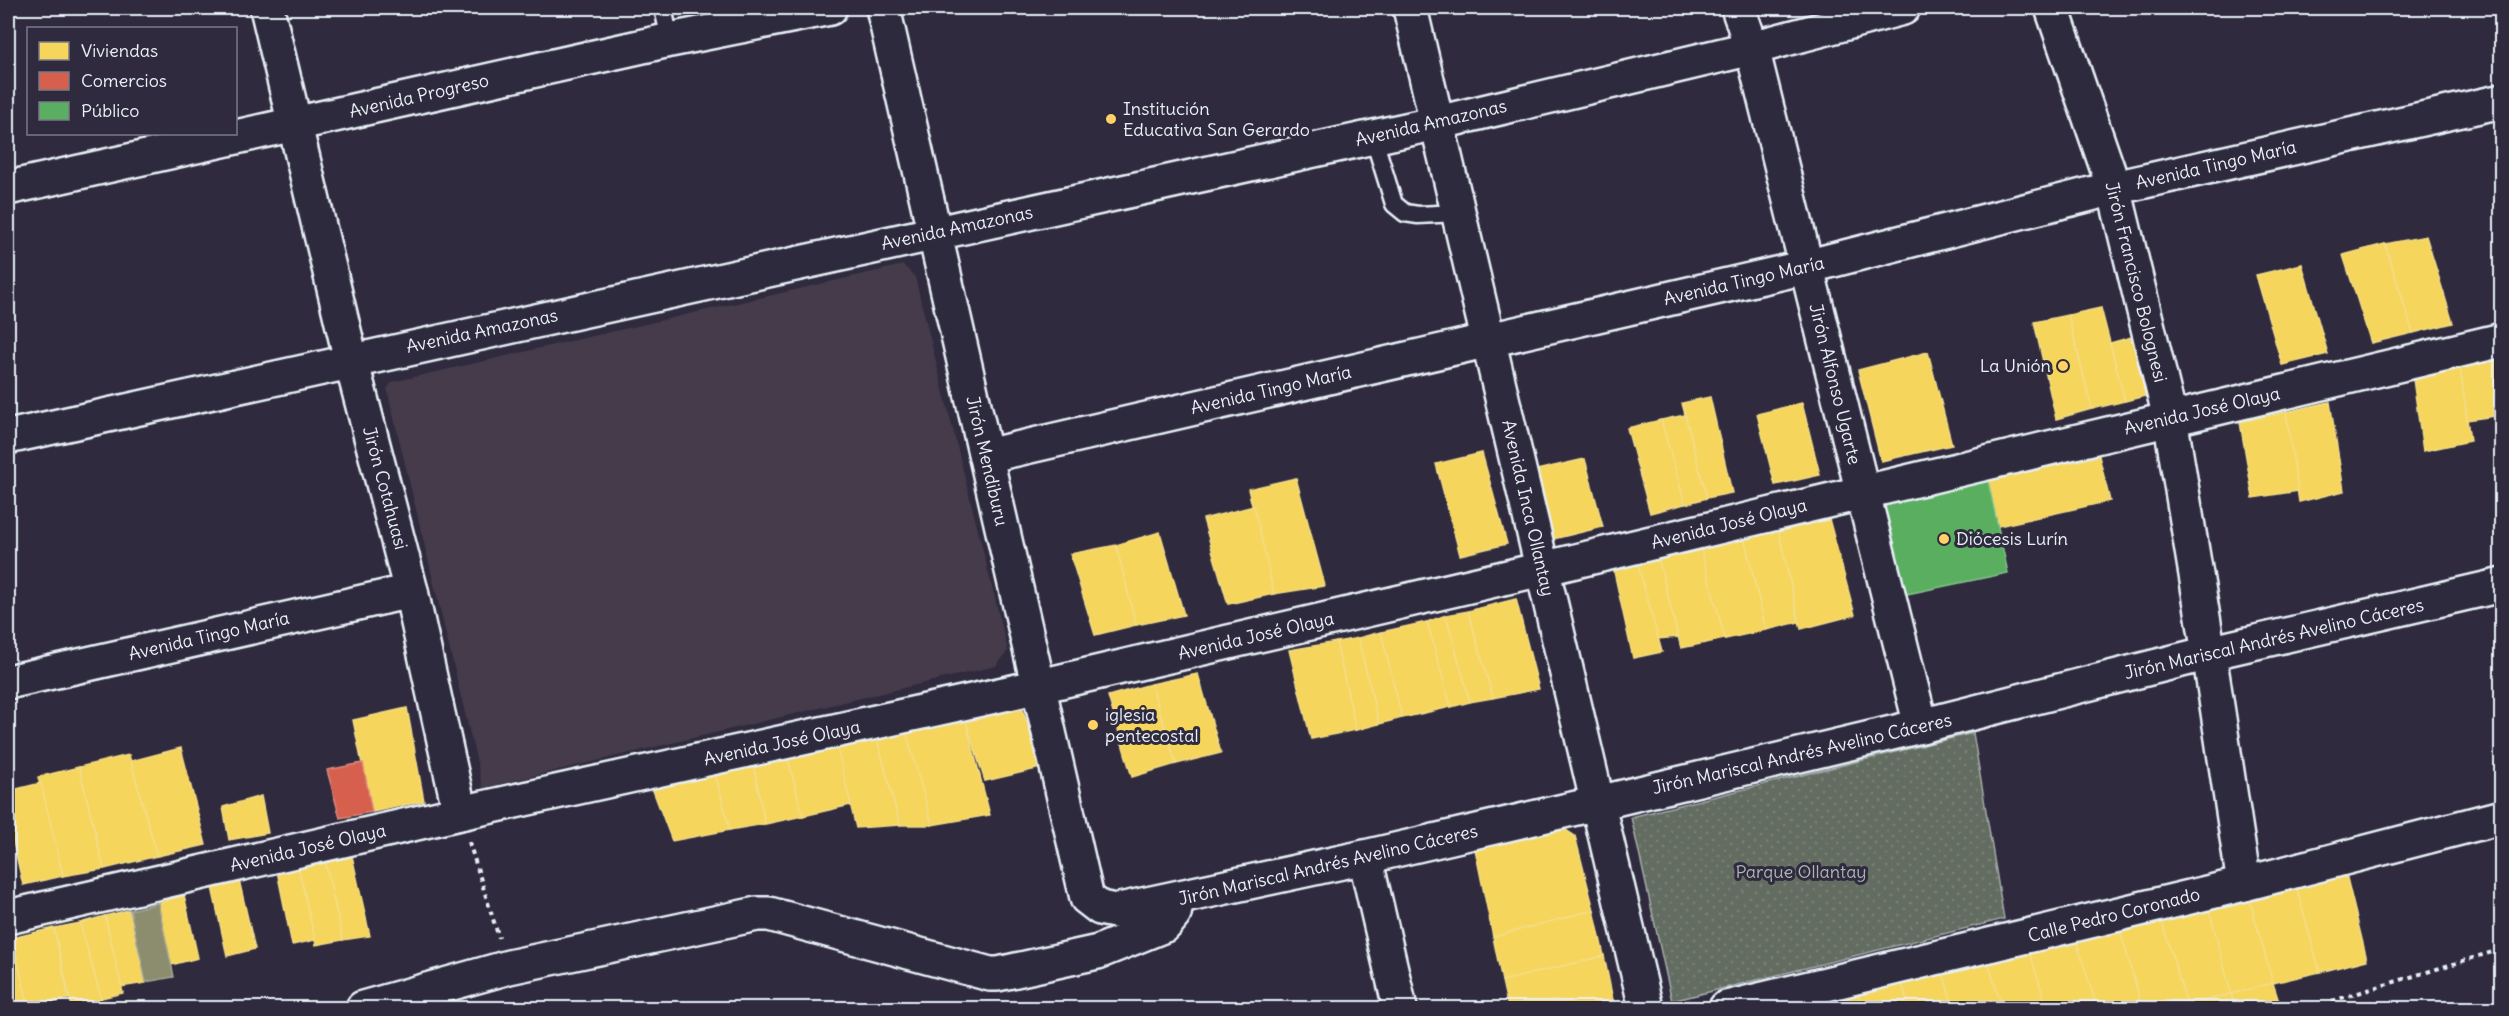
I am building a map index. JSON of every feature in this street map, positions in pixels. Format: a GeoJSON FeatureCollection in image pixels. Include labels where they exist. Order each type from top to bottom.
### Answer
{"type":"FeatureCollection","features":[{"type":"Feature","properties":{"kind":"street","name":"Jirón Cotahuasi"},"geometry":{"type":"LineString","coordinates":[[267,8],[351,360],[411,591],[460,813]]}},
{"type":"Feature","properties":{"kind":"street","name":"Avenida Progreso"},"geometry":{"type":"LineString","coordinates":[[8,188],[670,40],[830,8]]}},
{"type":"Feature","properties":{"kind":"street","name":"Jirón Mendiburu"},"geometry":{"type":"LineString","coordinates":[[883,8],[1087,898],[1100,908]]}},
{"type":"Feature","properties":{"kind":"street","name":"Avenida Inca Ollantay"},"geometry":{"type":"LineString","coordinates":[[1410,8],[1646,1008]]}},
{"type":"Feature","properties":{"kind":"street","name":"Jirón Alfonso Ugarte"},"geometry":{"type":"LineString","coordinates":[[1738,8],[1752,48],[1921,726]]}},
{"type":"Feature","properties":{"kind":"street","name":"Avenida Amazonas"},"geometry":{"type":"LineString","coordinates":[[8,437],[1437,123],[1752,48],[1903,8]]}},
{"type":"Feature","properties":{"kind":"street","name":"Jirón Francisco Bolognesi"},"geometry":{"type":"LineString","coordinates":[[2052,8],[2115,188],[2170,418],[2244,884]]}},
{"type":"Feature","properties":{"kind":"street","name":"Avenida Tingo María"},"geometry":{"type":"LineString","coordinates":[[986,456],[1806,267],[2115,188],[2502,101]]}},
{"type":"Feature","properties":{"kind":"street","name":"Avenida José Olaya"},"geometry":{"type":"LineString","coordinates":[[8,916],[460,813],[1040,686],[2502,340]]}},
{"type":"Feature","properties":{"kind":"street","name":"Jirón Mariscal Andrés Avelino Cáceres"},"geometry":{"type":"LineString","coordinates":[[1100,908],[1115,911],[1178,899],[1365,857],[1921,726],[2209,653],[2502,585]]}},
{"type":"Feature","properties":{"kind":"street","name":"Avenida Tingo María"},"geometry":{"type":"LineString","coordinates":[[8,682],[411,591]]}},
{"type":"Feature","properties":{"kind":"street","name":"Calle Pedro Coronado"},"geometry":{"type":"LineString","coordinates":[[1726,1008],[2244,884],[2502,817]]}},
{"type":"Feature","properties":{"kind":"street"},"geometry":{"type":"LineString","coordinates":[[1365,857],[1400,1008]]}},
{"type":"Feature","properties":{"kind":"street"},"geometry":{"type":"LineString","coordinates":[[363,1008],[508,967],[757,914],[769,914],[990,974],[998,974],[1098,952],[1166,925],[1174,914],[1178,899]]}},
{"type":"Feature","properties":{"kind":"lane"},"geometry":{"type":"LineString","coordinates":[[663,8],[670,40]]}},
{"type":"Feature","properties":{"kind":"lane"},"geometry":{"type":"LineString","coordinates":[[1373,136],[1394,204],[1405,213],[1419,215],[1458,213]]}},
{"type":"Feature","properties":{"kind":"path"},"geometry":{"type":"LineString","coordinates":[[460,813],[508,967]]}},
{"type":"Feature","properties":{"kind":"path"},"geometry":{"type":"LineString","coordinates":[[2332,1001],[2502,949]]}},
{"type":"Feature","properties":{"kind":"shaded area"},"geometry":{"type":"Polygon","coordinates":[[[903,265],[915,277],[1008,651],[996,666],[483,788],[387,389],[392,382],[903,265]]]}},
{"type":"Feature","properties":{"kind":"green space","name":"Parque Ollantay"},"geometry":{"type":"Polygon","coordinates":[[[1973,733],[2004,919],[1672,1001],[1631,817],[1973,733]]]}},
{"type":"Feature","properties":{"kind":"building: Viviendas"},"geometry":{"type":"Polygon","coordinates":[[[2426,236],[2453,323],[2413,333],[2385,244],[2426,236]]]}},
{"type":"Feature","properties":{"kind":"building: Viviendas"},"geometry":{"type":"Polygon","coordinates":[[[2385,244],[2413,333],[2371,343],[2343,255],[2385,244]]]}},
{"type":"Feature","properties":{"kind":"building: Viviendas"},"geometry":{"type":"Polygon","coordinates":[[[2302,264],[2328,354],[2282,365],[2256,275],[2302,264]]]}},
{"type":"Feature","properties":{"kind":"building: Viviendas"},"geometry":{"type":"Polygon","coordinates":[[[2101,308],[2125,401],[2092,409],[2068,315],[2101,308]]]}},
{"type":"Feature","properties":{"kind":"building: Viviendas","name":"La Unión"},"geometry":{"type":"Polygon","coordinates":[[[2068,315],[2092,409],[2056,419],[2034,322],[2068,315]]]}},
{"type":"Feature","properties":{"kind":"building: Viviendas"},"geometry":{"type":"Polygon","coordinates":[[[2139,335],[2153,394],[2125,401],[2110,343],[2139,335]]]}},
{"type":"Feature","properties":{"kind":"building: Viviendas"},"geometry":{"type":"Polygon","coordinates":[[[1928,352],[1952,445],[1881,461],[1858,370],[1928,352]]]}},
{"type":"Feature","properties":{"kind":"building: Viviendas"},"geometry":{"type":"Polygon","coordinates":[[[2502,359],[2502,415],[2467,420],[2460,368],[2502,359]]]}},
{"type":"Feature","properties":{"kind":"building: Viviendas"},"geometry":{"type":"Polygon","coordinates":[[[2460,368],[2470,441],[2423,451],[2413,379],[2460,368]]]}},
{"type":"Feature","properties":{"kind":"building: Viviendas"},"geometry":{"type":"Polygon","coordinates":[[[1710,397],[1732,493],[1707,498],[1682,403],[1710,397]]]}},
{"type":"Feature","properties":{"kind":"building: Viviendas"},"geometry":{"type":"Polygon","coordinates":[[[2330,402],[2344,491],[2299,502],[2286,412],[2330,402]]]}},
{"type":"Feature","properties":{"kind":"building: Viviendas"},"geometry":{"type":"Polygon","coordinates":[[[1802,403],[1820,475],[1775,485],[1757,414],[1802,403]]]}},
{"type":"Feature","properties":{"kind":"building: Viviendas"},"geometry":{"type":"Polygon","coordinates":[[[2286,412],[2298,491],[2253,498],[2240,422],[2286,412]]]}},
{"type":"Feature","properties":{"kind":"building: Viviendas"},"geometry":{"type":"Polygon","coordinates":[[[1685,415],[1707,498],[1685,504],[1661,420],[1685,415]]]}},
{"type":"Feature","properties":{"kind":"building: Viviendas"},"geometry":{"type":"Polygon","coordinates":[[[1661,420],[1685,504],[1650,513],[1627,428],[1661,420]]]}},
{"type":"Feature","properties":{"kind":"building: Viviendas"},"geometry":{"type":"Polygon","coordinates":[[[1482,453],[1507,544],[1460,555],[1436,464],[1482,453]]]}},
{"type":"Feature","properties":{"kind":"building: Viviendas"},"geometry":{"type":"Polygon","coordinates":[[[2099,456],[2110,501],[1998,526],[1988,481],[2099,456]]]}},
{"type":"Feature","properties":{"kind":"building: Viviendas"},"geometry":{"type":"Polygon","coordinates":[[[1585,459],[1603,527],[1553,539],[1532,471],[1585,459]]]}},
{"type":"Feature","properties":{"kind":"building: Viviendas"},"geometry":{"type":"Polygon","coordinates":[[[1296,478],[1325,586],[1274,594],[1248,489],[1296,478]]]}},
{"type":"Feature","properties":{"kind":"building: Viviendas"},"geometry":{"type":"Polygon","coordinates":[[[1254,506],[1274,594],[1228,604],[1203,519],[1254,506]]]}},
{"type":"Feature","properties":{"kind":"building: Viviendas"},"geometry":{"type":"Polygon","coordinates":[[[1829,519],[1855,615],[1801,629],[1778,529],[1829,519]]]}},
{"type":"Feature","properties":{"kind":"building: Viviendas"},"geometry":{"type":"Polygon","coordinates":[[[1778,529],[1799,622],[1766,630],[1744,537],[1778,529]]]}},
{"type":"Feature","properties":{"kind":"building: Viviendas"},"geometry":{"type":"Polygon","coordinates":[[[1160,532],[1184,615],[1136,625],[1116,545],[1160,532]]]}},
{"type":"Feature","properties":{"kind":"building: Viviendas"},"geometry":{"type":"Polygon","coordinates":[[[1744,537],[1766,630],[1725,639],[1700,546],[1744,537]]]}},
{"type":"Feature","properties":{"kind":"building: Viviendas"},"geometry":{"type":"Polygon","coordinates":[[[1116,545],[1136,625],[1095,635],[1070,554],[1116,545]]]}},
{"type":"Feature","properties":{"kind":"building: Viviendas"},"geometry":{"type":"Polygon","coordinates":[[[1700,546],[1725,639],[1681,648],[1658,557],[1700,546]]]}},
{"type":"Feature","properties":{"kind":"building: Viviendas"},"geometry":{"type":"Polygon","coordinates":[[[1658,557],[1678,637],[1658,639],[1637,562],[1658,557]]]}},
{"type":"Feature","properties":{"kind":"building: Viviendas"},"geometry":{"type":"Polygon","coordinates":[[[1637,562],[1662,652],[1633,658],[1613,567],[1637,562]]]}},
{"type":"Feature","properties":{"kind":"building: Viviendas"},"geometry":{"type":"Polygon","coordinates":[[[1516,599],[1539,689],[1493,698],[1468,611],[1516,599]]]}},
{"type":"Feature","properties":{"kind":"building: Viviendas"},"geometry":{"type":"Polygon","coordinates":[[[1468,611],[1493,698],[1470,702],[1446,615],[1468,611]]]}},
{"type":"Feature","properties":{"kind":"building: Viviendas"},"geometry":{"type":"Polygon","coordinates":[[[1446,615],[1470,702],[1451,707],[1427,622],[1446,615]]]}},
{"type":"Feature","properties":{"kind":"building: Viviendas"},"geometry":{"type":"Polygon","coordinates":[[[1427,622],[1451,707],[1402,718],[1381,632],[1427,622]]]}},
{"type":"Feature","properties":{"kind":"building: Viviendas"},"geometry":{"type":"Polygon","coordinates":[[[1381,632],[1402,718],[1379,724],[1358,638],[1381,632]]]}},
{"type":"Feature","properties":{"kind":"building: Viviendas"},"geometry":{"type":"Polygon","coordinates":[[[1358,638],[1379,724],[1356,730],[1336,642],[1358,638]]]}},
{"type":"Feature","properties":{"kind":"building: Viviendas"},"geometry":{"type":"Polygon","coordinates":[[[1336,642],[1356,730],[1311,739],[1289,650],[1336,642]]]}},
{"type":"Feature","properties":{"kind":"building: Viviendas"},"geometry":{"type":"Polygon","coordinates":[[[1198,674],[1221,753],[1176,764],[1151,684],[1198,674]]]}},
{"type":"Feature","properties":{"kind":"building: Viviendas"},"geometry":{"type":"Polygon","coordinates":[[[1151,684],[1176,764],[1132,777],[1108,696],[1151,684]]]}},
{"type":"Feature","properties":{"kind":"building: Viviendas"},"geometry":{"type":"Polygon","coordinates":[[[1022,707],[1041,768],[985,781],[966,722],[1022,707]]]}},
{"type":"Feature","properties":{"kind":"building: Viviendas"},"geometry":{"type":"Polygon","coordinates":[[[407,708],[424,801],[372,812],[353,720],[407,708]]]}},
{"type":"Feature","properties":{"kind":"building: Viviendas"},"geometry":{"type":"Polygon","coordinates":[[[966,722],[990,815],[932,825],[906,732],[966,722]]]}},
{"type":"Feature","properties":{"kind":"building: Viviendas"},"geometry":{"type":"Polygon","coordinates":[[[906,732],[932,825],[900,825],[876,735],[906,732]]]}},
{"type":"Feature","properties":{"kind":"building: Viviendas"},"geometry":{"type":"Polygon","coordinates":[[[876,735],[900,825],[856,828],[836,744],[876,735]]]}},
{"type":"Feature","properties":{"kind":"building: Viviendas"},"geometry":{"type":"Polygon","coordinates":[[[836,744],[851,805],[803,816],[787,756],[836,744]]]}},
{"type":"Feature","properties":{"kind":"building: Viviendas"},"geometry":{"type":"Polygon","coordinates":[[[181,748],[206,845],[157,856],[131,761],[181,748]]]}},
{"type":"Feature","properties":{"kind":"building: Viviendas"},"geometry":{"type":"Polygon","coordinates":[[[129,755],[157,856],[104,869],[79,767],[129,755]]]}},
{"type":"Feature","properties":{"kind":"building: Viviendas"},"geometry":{"type":"Polygon","coordinates":[[[787,756],[803,816],[765,824],[753,764],[787,756]]]}},
{"type":"Feature","properties":{"kind":"building: Viviendas"},"geometry":{"type":"Polygon","coordinates":[[[753,764],[765,824],[730,830],[715,773],[753,764]]]}},
{"type":"Feature","properties":{"kind":"building: Viviendas"},"geometry":{"type":"Polygon","coordinates":[[[79,767],[104,869],[63,876],[38,777],[79,767]]]}},
{"type":"Feature","properties":{"kind":"building: Viviendas"},"geometry":{"type":"Polygon","coordinates":[[[715,773],[730,830],[672,841],[651,785],[715,773]]]}},
{"type":"Feature","properties":{"kind":"building: Viviendas"},"geometry":{"type":"Polygon","coordinates":[[[41,783],[63,876],[23,885],[8,820],[8,791],[41,783]]]}},
{"type":"Feature","properties":{"kind":"building: Viviendas"},"geometry":{"type":"Polygon","coordinates":[[[261,796],[268,833],[229,840],[223,807],[261,796]]]}},
{"type":"Feature","properties":{"kind":"building: Viviendas"},"geometry":{"type":"Polygon","coordinates":[[[1561,827],[1575,836],[1594,910],[1493,937],[1475,849],[1561,827]]]}},
{"type":"Feature","properties":{"kind":"building: Viviendas"},"geometry":{"type":"Polygon","coordinates":[[[352,856],[370,936],[343,940],[325,862],[352,856]]]}},
{"type":"Feature","properties":{"kind":"building: Viviendas"},"geometry":{"type":"Polygon","coordinates":[[[325,862],[343,940],[316,945],[298,866],[325,862]]]}},
{"type":"Feature","properties":{"kind":"building: Viviendas"},"geometry":{"type":"Polygon","coordinates":[[[298,866],[315,940],[292,945],[277,871],[298,866]]]}},
{"type":"Feature","properties":{"kind":"building: Viviendas"},"geometry":{"type":"Polygon","coordinates":[[[2346,874],[2367,960],[2320,972],[2296,887],[2346,874]]]}},
{"type":"Feature","properties":{"kind":"building: Viviendas"},"geometry":{"type":"Polygon","coordinates":[[[239,880],[255,949],[227,956],[212,887],[239,880]]]}},
{"type":"Feature","properties":{"kind":"building: Viviendas"},"geometry":{"type":"Polygon","coordinates":[[[2296,887],[2320,972],[2273,983],[2249,898],[2296,887]]]}},
{"type":"Feature","properties":{"kind":"building: Viviendas"},"geometry":{"type":"Polygon","coordinates":[[[184,895],[198,958],[171,965],[158,903],[184,895]]]}},
{"type":"Feature","properties":{"kind":"building: Viviendas"},"geometry":{"type":"Polygon","coordinates":[[[2249,898],[2273,983],[2231,994],[2209,909],[2249,898]]]}},
{"type":"Feature","properties":{"kind":"building: Viviendas"},"geometry":{"type":"Polygon","coordinates":[[[2209,909],[2231,994],[2187,1005],[2161,919],[2209,909]]]}},
{"type":"Feature","properties":{"kind":"building: Viviendas"},"geometry":{"type":"Polygon","coordinates":[[[129,910],[146,983],[121,987],[105,916],[129,910]]]}},
{"type":"Feature","properties":{"kind":"building: Viviendas"},"geometry":{"type":"Polygon","coordinates":[[[1594,910],[1604,956],[1502,981],[1493,937],[1594,910]]]}},
{"type":"Feature","properties":{"kind":"building: Viviendas"},"geometry":{"type":"Polygon","coordinates":[[[105,916],[123,993],[101,998],[80,923],[105,916]]]}},
{"type":"Feature","properties":{"kind":"building: Viviendas"},"geometry":{"type":"Polygon","coordinates":[[[2161,919],[2187,1005],[2172,1008],[2142,1008],[2120,930],[2161,919]]]}},
{"type":"Feature","properties":{"kind":"building: Viviendas"},"geometry":{"type":"Polygon","coordinates":[[[80,923],[104,1008],[72,1008],[54,928],[80,923]]]}},
{"type":"Feature","properties":{"kind":"building: Viviendas"},"geometry":{"type":"Polygon","coordinates":[[[54,928],[69,999],[29,1008],[12,938],[54,928]]]}},
{"type":"Feature","properties":{"kind":"building: Viviendas"},"geometry":{"type":"Polygon","coordinates":[[[2120,930],[2142,1008],[2097,1008],[2076,940],[2120,930]]]}},
{"type":"Feature","properties":{"kind":"building: Viviendas"},"geometry":{"type":"Polygon","coordinates":[[[12,938],[29,1008],[8,1008],[8,939],[12,938]]]}},
{"type":"Feature","properties":{"kind":"building: Viviendas"},"geometry":{"type":"Polygon","coordinates":[[[2076,940],[2097,1008],[2047,1008],[2029,950],[2076,940]]]}},
{"type":"Feature","properties":{"kind":"building: Viviendas"},"geometry":{"type":"Polygon","coordinates":[[[2029,950],[2047,1008],[2002,1008],[1988,962],[2029,950]]]}},
{"type":"Feature","properties":{"kind":"building: Viviendas"},"geometry":{"type":"Polygon","coordinates":[[[1604,956],[1613,1000],[1582,1008],[1508,1008],[1502,981],[1604,956]]]}},
{"type":"Feature","properties":{"kind":"building: Viviendas"},"geometry":{"type":"Polygon","coordinates":[[[1988,962],[2002,1008],[1953,1008],[1943,972],[1988,962]]]}},
{"type":"Feature","properties":{"kind":"building: Viviendas"},"geometry":{"type":"Polygon","coordinates":[[[1943,972],[1953,1008],[1909,1008],[1902,983],[1943,972]]]}},
{"type":"Feature","properties":{"kind":"building: Viviendas"},"geometry":{"type":"Polygon","coordinates":[[[1902,983],[1909,1008],[1863,1008],[1858,993],[1902,983]]]}},
{"type":"Feature","properties":{"kind":"building: Viviendas"},"geometry":{"type":"Polygon","coordinates":[[[2273,983],[2281,1008],[2235,1008],[2231,994],[2273,983]]]}},
{"type":"Feature","properties":{"kind":"building: Viviendas"},"geometry":{"type":"Polygon","coordinates":[[[1858,993],[1863,1008],[1813,1008],[1812,1006],[1858,993]]]}},
{"type":"Feature","properties":{"kind":"building: Viviendas"},"geometry":{"type":"Polygon","coordinates":[[[2231,994],[2235,1008],[2188,1008],[2187,1005],[2231,994]]]}},
{"type":"Feature","properties":{"kind":"building: Viviendas"},"geometry":{"type":"Polygon","coordinates":[[[1613,1000],[1615,1008],[1582,1008],[1613,1000]]]}},
{"type":"Feature","properties":{"kind":"building: Comercios"},"geometry":{"type":"Polygon","coordinates":[[[363,763],[372,812],[340,818],[327,770],[363,763]]]}},
{"type":"Feature","properties":{"kind":"building: Público","name":"Diócesis Lurín"},"geometry":{"type":"Polygon","coordinates":[[[1988,481],[2008,573],[1902,595],[1879,505],[1988,481]]]}},
{"type":"Feature","properties":{"kind":"building: Industria"},"geometry":{"type":"Polygon","coordinates":[[[158,903],[174,977],[146,982],[130,910],[158,903]]]}},
{"type":"Feature","properties":{"kind":"place","name":"Institución Educativa San Gerardo"},"geometry":{"type":"Point","coordinates":[1111,119]}},
{"type":"Feature","properties":{"kind":"place","name":"La Unión"},"geometry":{"type":"Point","coordinates":[2063,366]}},
{"type":"Feature","properties":{"kind":"place","name":"Diócesis Lurín"},"geometry":{"type":"Point","coordinates":[1944,539]}},
{"type":"Feature","properties":{"kind":"place","name":"iglesia pentecostal"},"geometry":{"type":"Point","coordinates":[1093,725]}}]}
